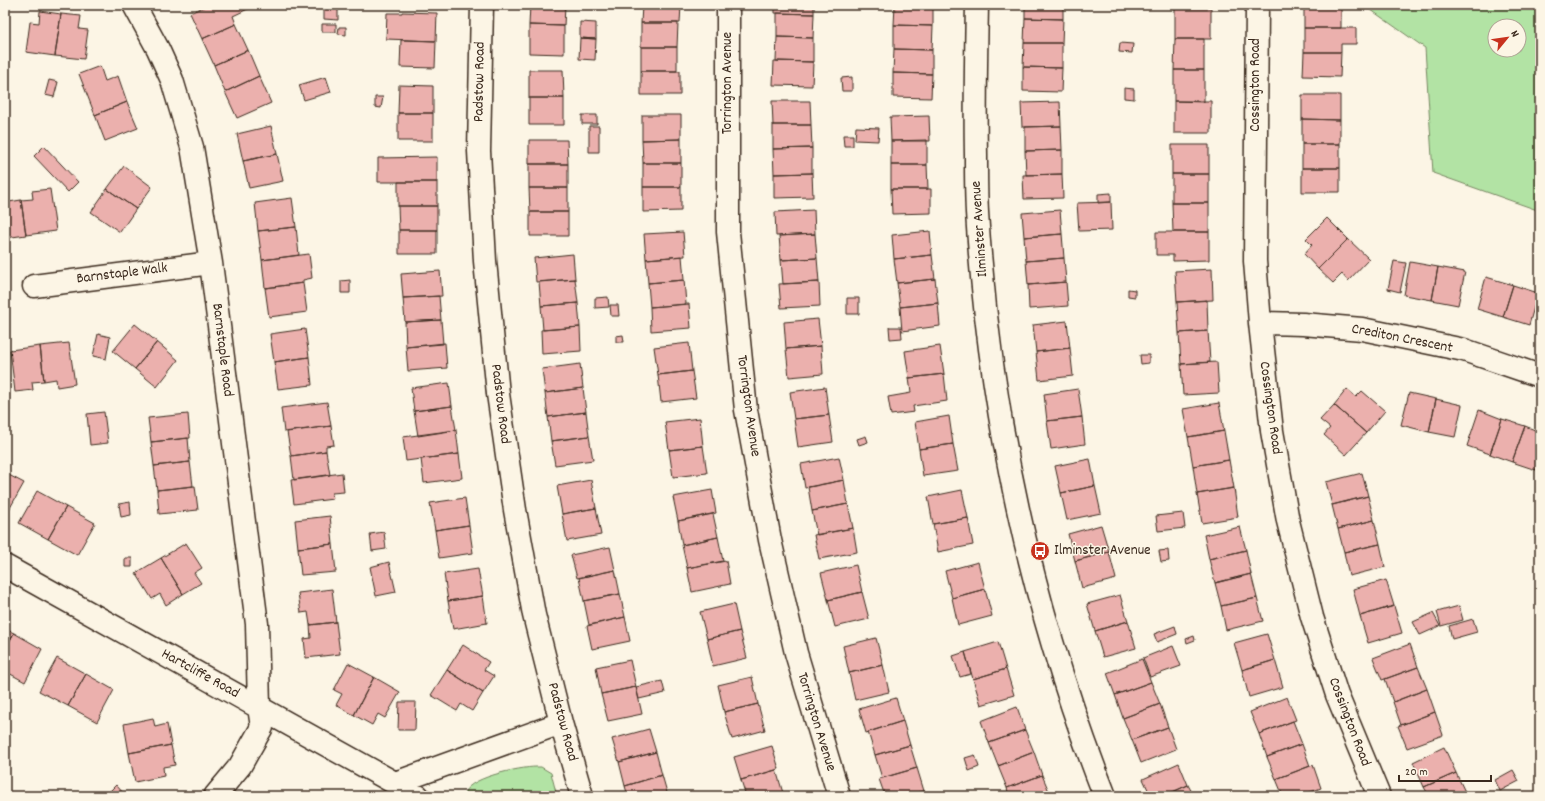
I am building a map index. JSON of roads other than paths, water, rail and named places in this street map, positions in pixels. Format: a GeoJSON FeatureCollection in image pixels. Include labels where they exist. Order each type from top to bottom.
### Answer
{"type":"FeatureCollection","features":[{"type":"Feature","properties":{"kind":"street","name":"Barnstaple Road"},"geometry":{"type":"LineString","coordinates":[[134,5],[158,49],[172,80],[192,147],[211,263],[257,624],[259,707],[262,727],[240,766],[215,796]]}},
{"type":"Feature","properties":{"kind":"street","name":"Padstow Road"},"geometry":{"type":"LineString","coordinates":[[482,5],[479,151],[485,261],[498,394],[515,510],[534,614],[561,723],[582,796]]}},
{"type":"Feature","properties":{"kind":"street","name":"Torrington Avenue"},"geometry":{"type":"LineString","coordinates":[[728,5],[728,232],[746,410],[770,540],[796,653],[839,796]]}},
{"type":"Feature","properties":{"kind":"street","name":"Ilminster Avenue"},"geometry":{"type":"LineString","coordinates":[[977,5],[975,80],[977,211],[986,314],[996,397],[1010,474],[1028,556],[1066,688],[1087,751],[1105,796]]}},
{"type":"Feature","properties":{"kind":"street","name":"Cossington Road"},"geometry":{"type":"LineString","coordinates":[[1257,5],[1256,261],[1260,324],[1272,431],[1288,521],[1310,610],[1337,695],[1379,796]]}},
{"type":"Feature","properties":{"kind":"street","name":"Barnstaple Walk"},"geometry":{"type":"LineString","coordinates":[[34,286],[211,263]]}},
{"type":"Feature","properties":{"kind":"street","name":"Crediton Crescent"},"geometry":{"type":"LineString","coordinates":[[1260,324],[1303,324],[1362,329],[1464,350],[1540,376]]}},
{"type":"Feature","properties":{"kind":"street","name":"Hartcliffe Road"},"geometry":{"type":"LineString","coordinates":[[5,566],[418,796]]}},
{"type":"Feature","properties":{"kind":"street"},"geometry":{"type":"LineString","coordinates":[[395,783],[561,723]]}},
{"type":"Feature","properties":{"kind":"place","name":"Ilminster Avenue"},"geometry":{"type":"Point","coordinates":[1040,551]}}]}
